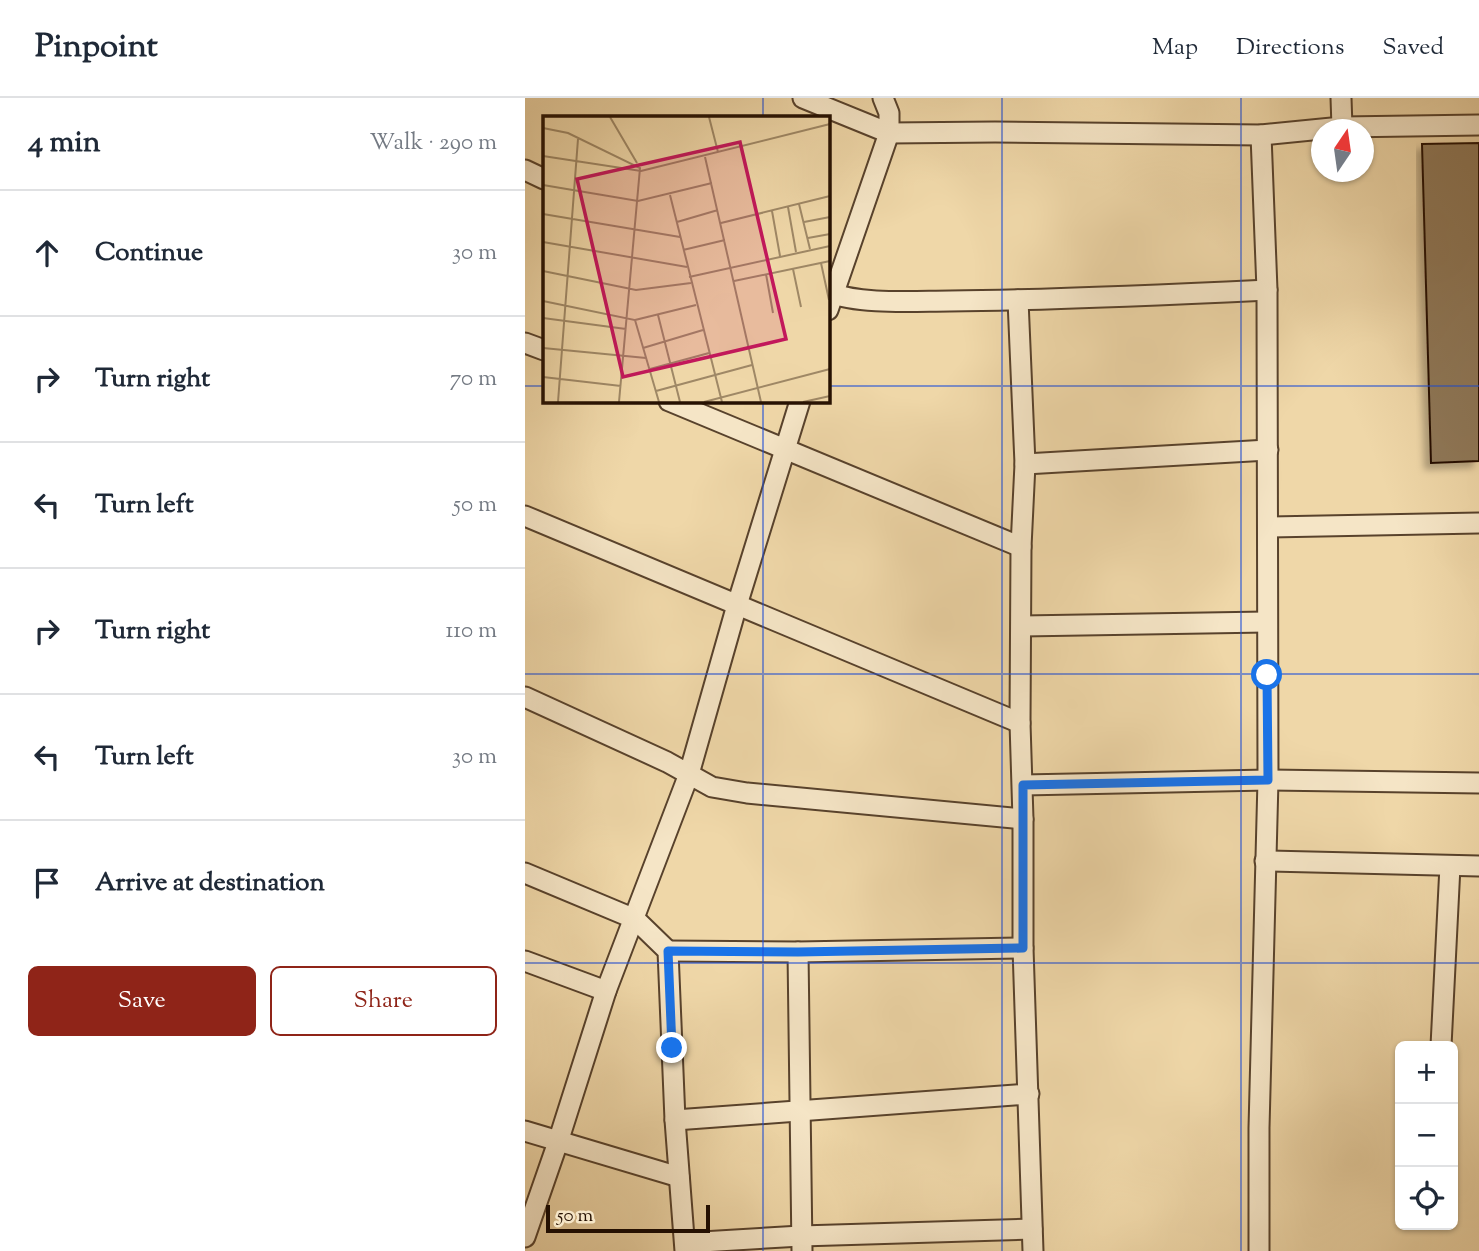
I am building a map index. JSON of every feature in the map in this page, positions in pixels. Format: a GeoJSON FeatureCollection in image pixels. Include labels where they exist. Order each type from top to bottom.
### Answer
{"type":"FeatureCollection","features":[{"type":"Feature","properties":{"kind":"street"},"geometry":{"type":"LineString","coordinates":[[803,98],[889,133],[1261,135],[1311,130]]}},
{"type":"Feature","properties":{"kind":"street"},"geometry":{"type":"LineString","coordinates":[[883,98],[889,113],[889,133],[829,299],[1018,300],[1267,290]]}},
{"type":"Feature","properties":{"kind":"street"},"geometry":{"type":"LineString","coordinates":[[1341,98],[1342,119]]}},
{"type":"Feature","properties":{"kind":"street"},"geometry":{"type":"LineString","coordinates":[[1374,127],[1479,125]]}},
{"type":"Feature","properties":{"kind":"street"},"geometry":{"type":"LineString","coordinates":[[1259,1251],[1259,1115],[1268,780],[1267,290],[1261,135]]}},
{"type":"Feature","properties":{"kind":"street"},"geometry":{"type":"LineString","coordinates":[[525,170],[543,178]]}},
{"type":"Feature","properties":{"kind":"street"},"geometry":{"type":"LineString","coordinates":[[1018,300],[1025,464],[1021,547],[1020,723],[1024,819],[1023,948],[1033,1251]]}},
{"type":"Feature","properties":{"kind":"street"},"geometry":{"type":"LineString","coordinates":[[525,343],[543,350]]}},
{"type":"Feature","properties":{"kind":"street"},"geometry":{"type":"LineString","coordinates":[[671,402],[1021,547]]}},
{"type":"Feature","properties":{"kind":"street"},"geometry":{"type":"LineString","coordinates":[[525,1237],[606,991],[689,774],[737,605],[800,402]]}},
{"type":"Feature","properties":{"kind":"street"},"geometry":{"type":"LineString","coordinates":[[1025,464],[1268,450]]}},
{"type":"Feature","properties":{"kind":"street"},"geometry":{"type":"LineString","coordinates":[[525,516],[1020,723]]}},
{"type":"Feature","properties":{"kind":"street"},"geometry":{"type":"LineString","coordinates":[[1268,527],[1479,523]]}},
{"type":"Feature","properties":{"kind":"street"},"geometry":{"type":"LineString","coordinates":[[1022,626],[1266,622]]}},
{"type":"Feature","properties":{"kind":"street"},"geometry":{"type":"LineString","coordinates":[[525,697],[667,762],[712,787],[747,793],[1024,819]]}},
{"type":"Feature","properties":{"kind":"street"},"geometry":{"type":"LineString","coordinates":[[1023,785],[1268,780],[1479,783]]}},
{"type":"Feature","properties":{"kind":"street"},"geometry":{"type":"LineString","coordinates":[[1265,861],[1479,866]]}},
{"type":"Feature","properties":{"kind":"street"},"geometry":{"type":"LineString","coordinates":[[1441,1041],[1450,866]]}},
{"type":"Feature","properties":{"kind":"street"},"geometry":{"type":"LineString","coordinates":[[525,873],[635,919],[668,951],[675,1121],[685,1247],[801,1243],[1033,1228]]}},
{"type":"Feature","properties":{"kind":"street"},"geometry":{"type":"LineString","coordinates":[[668,951],[1023,948]]}},
{"type":"Feature","properties":{"kind":"street"},"geometry":{"type":"LineString","coordinates":[[798,952],[801,1243]]}},
{"type":"Feature","properties":{"kind":"street"},"geometry":{"type":"LineString","coordinates":[[525,961],[606,991]]}},
{"type":"Feature","properties":{"kind":"street"},"geometry":{"type":"LineString","coordinates":[[675,1121],[1028,1094]]}},
{"type":"Feature","properties":{"kind":"street"},"geometry":{"type":"LineString","coordinates":[[525,1130],[679,1177]]}},
{"type":"Feature","properties":{"kind":"building"},"geometry":{"type":"Polygon","coordinates":[[[1479,143],[1479,461],[1431,463],[1422,144],[1479,143]]]}},
{"type":"Feature","properties":{"kind":"route"},"geometry":{"type":"LineString","coordinates":[[672,1048],[668,951],[1023,948],[1023,785],[1268,780],[1267,675]]}}]}
